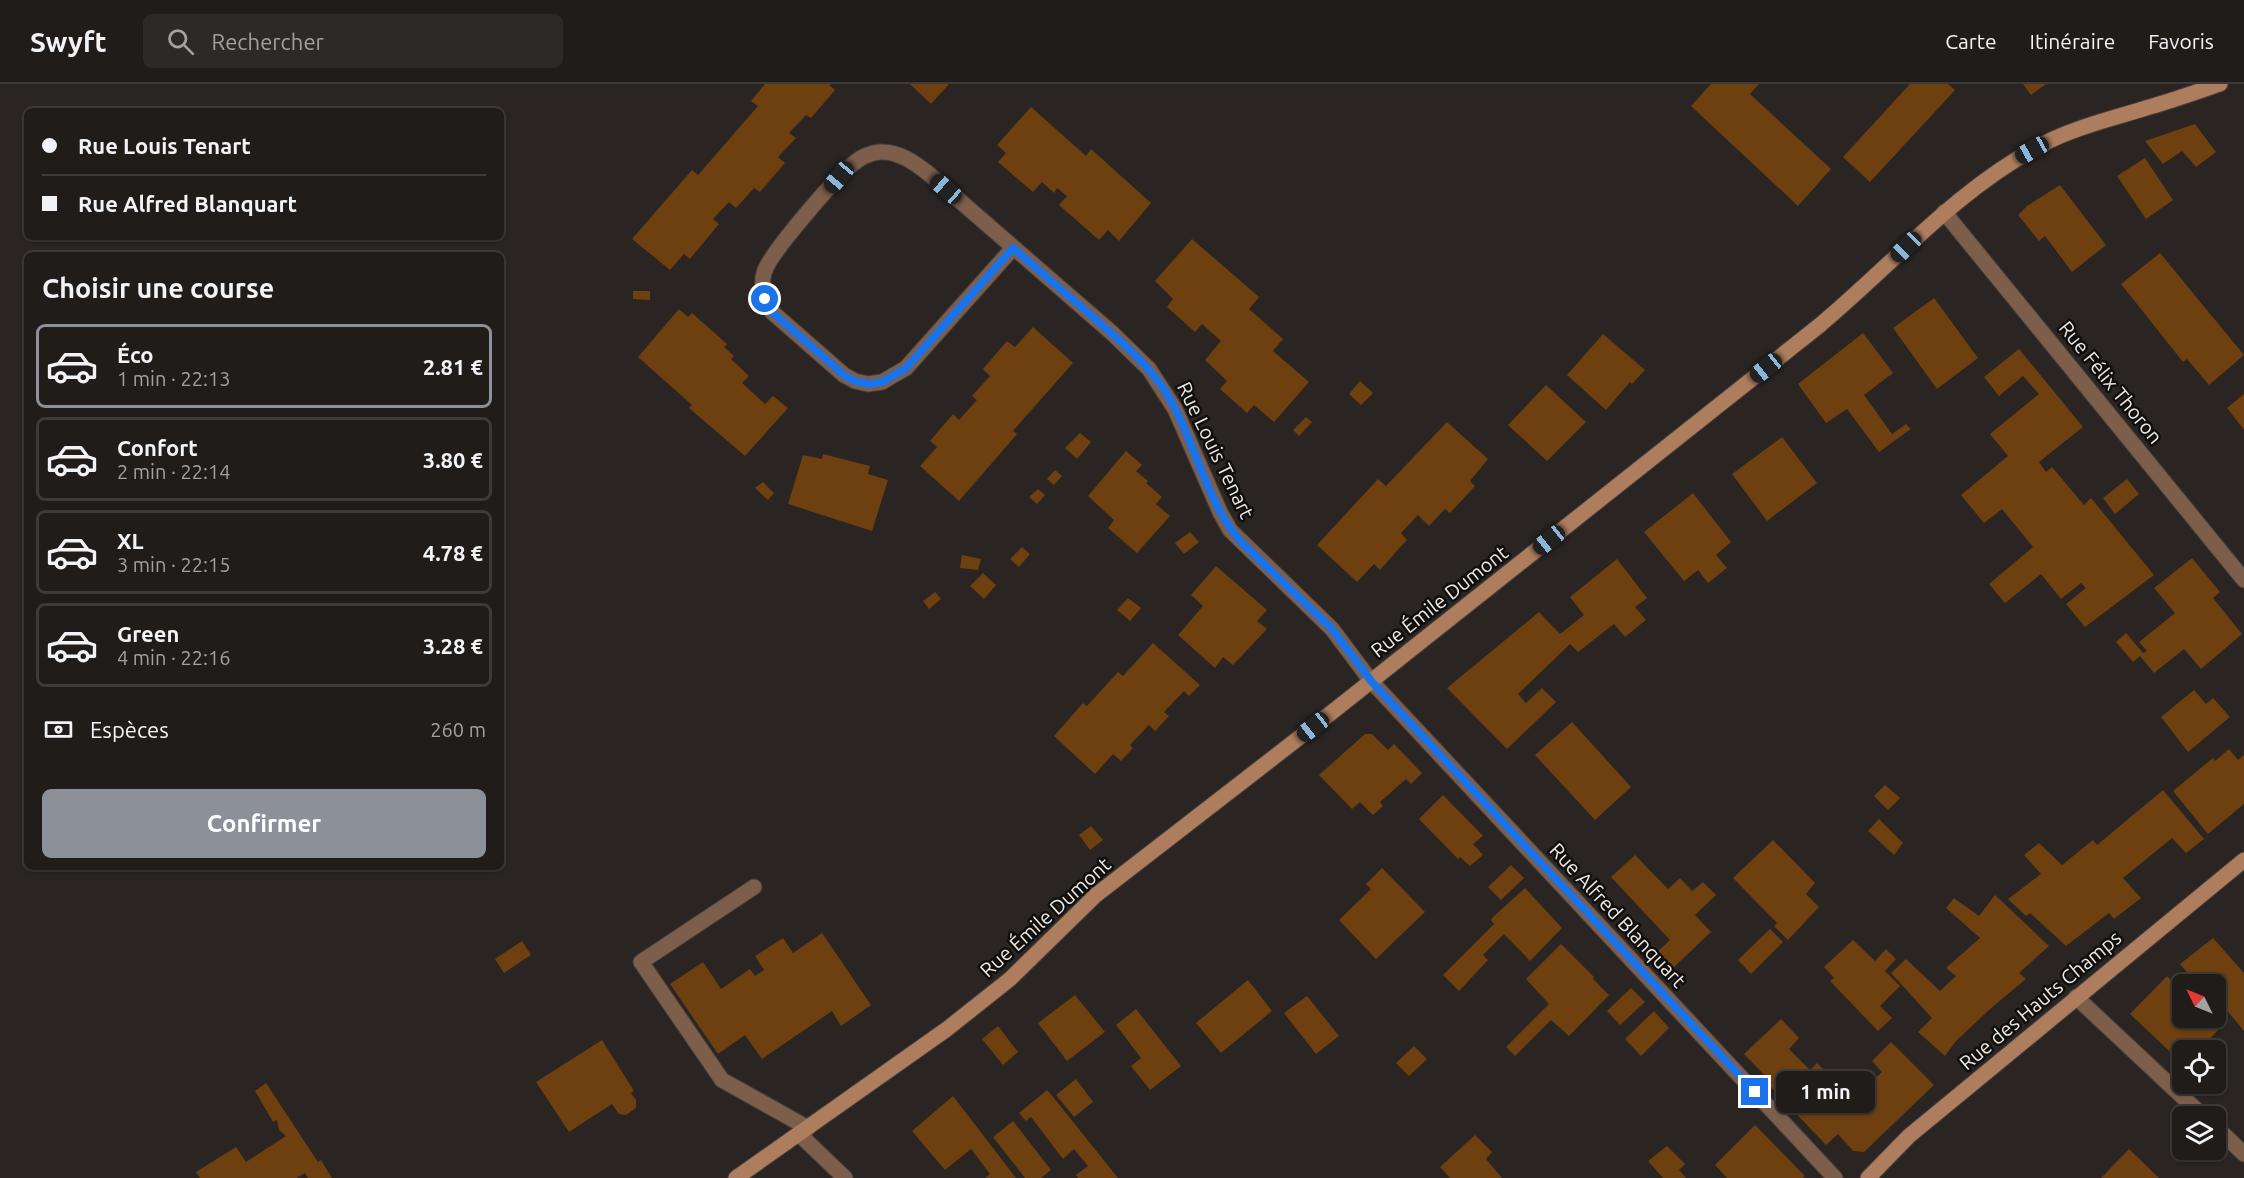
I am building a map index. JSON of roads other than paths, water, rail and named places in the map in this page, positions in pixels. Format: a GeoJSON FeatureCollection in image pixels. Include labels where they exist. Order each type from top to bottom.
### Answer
{"type":"FeatureCollection","features":[{"type":"Feature","properties":{"kind":"street","name":"Rue Émile Dumont"},"geometry":{"type":"LineString","coordinates":[[736,1178],[947,1029],[1010,980],[1096,895],[1371,681],[1820,325],[1864,288],[1944,212],[1989,176],[2036,148],[2069,132],[2220,84]]}},
{"type":"Feature","properties":{"kind":"street","name":"Rue Louis Tenart"},"geometry":{"type":"LineString","coordinates":[[1013,248],[906,368],[882,382],[868,384],[844,375],[772,312],[765,299],[762,285],[764,271],[773,255],[839,177],[855,162],[866,155],[881,152],[897,154],[911,161],[1013,248],[1112,333],[1149,369],[1175,409],[1230,530],[1332,629],[1371,681]]}},
{"type":"Feature","properties":{"kind":"street","name":"Rue Félix Thoron"},"geometry":{"type":"LineString","coordinates":[[1944,212],[2244,580]]}},
{"type":"Feature","properties":{"kind":"street","name":"Rue Alfred Blanquart"},"geometry":{"type":"LineString","coordinates":[[1371,681],[1834,1178]]}},
{"type":"Feature","properties":{"kind":"street","name":"Rue des Hauts Champs"},"geometry":{"type":"LineString","coordinates":[[1868,1178],[1909,1136],[2244,860]]}},
{"type":"Feature","properties":{"kind":"street"},"geometry":{"type":"LineString","coordinates":[[754,887],[641,962],[722,1080],[803,1131],[845,1178]]}},
{"type":"Feature","properties":{"kind":"street"},"geometry":{"type":"LineString","coordinates":[[2076,997],[2192,1106]]}},
{"type":"Feature","properties":{"kind":"street"},"geometry":{"type":"LineString","coordinates":[[2226,1137],[2244,1154]]}}]}
